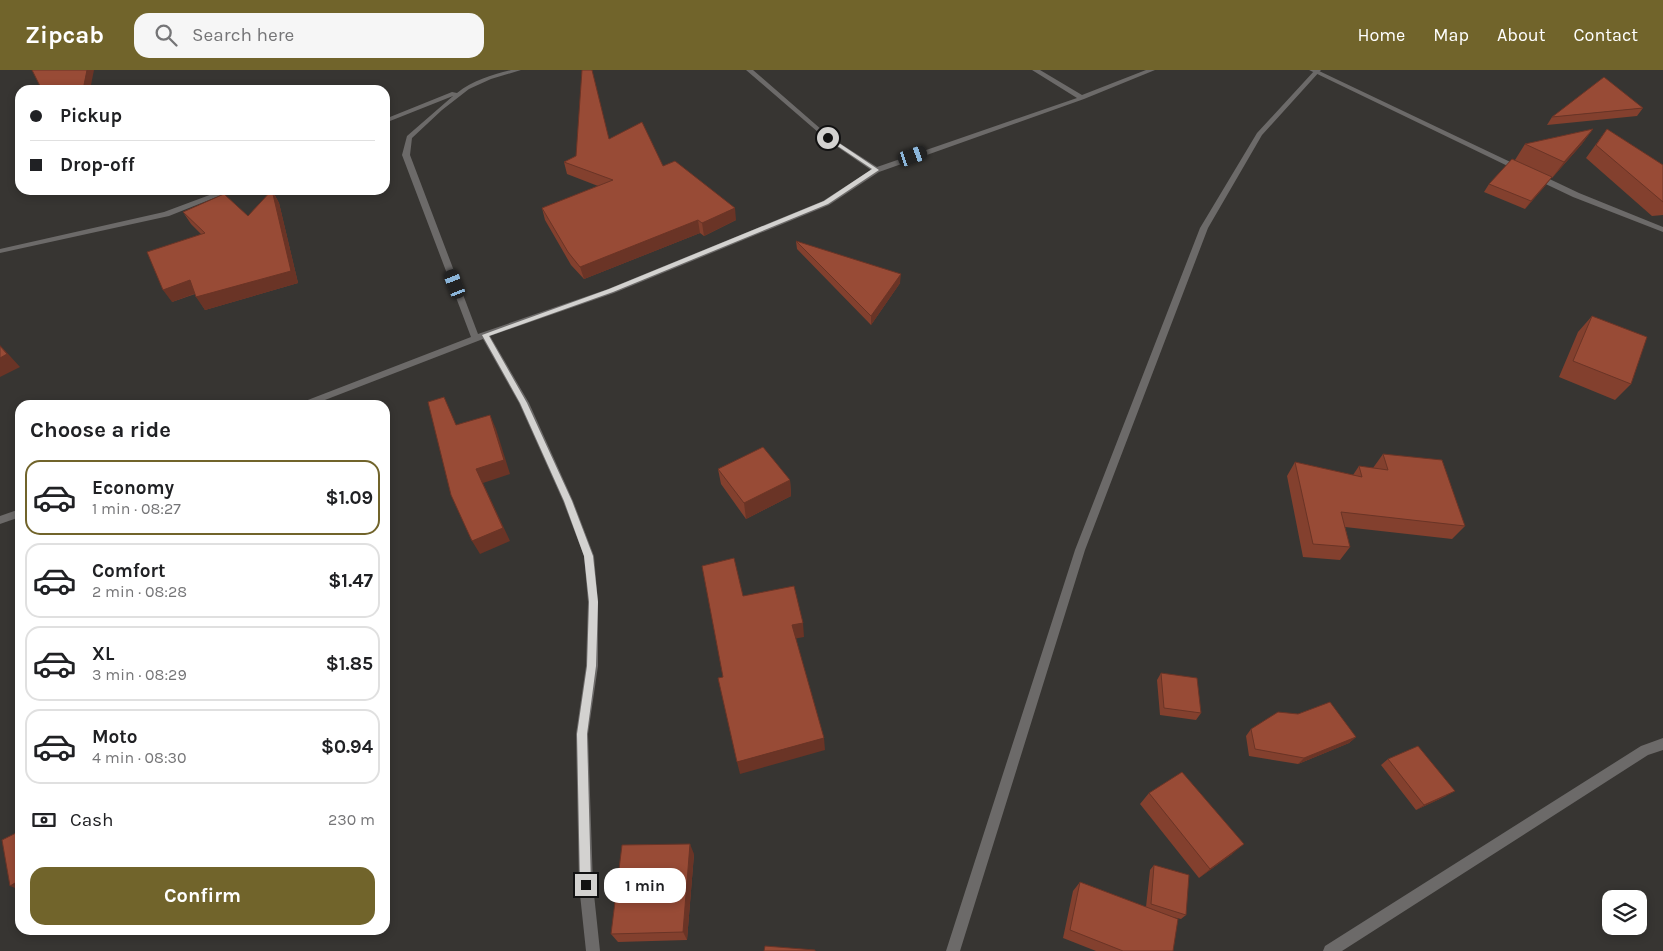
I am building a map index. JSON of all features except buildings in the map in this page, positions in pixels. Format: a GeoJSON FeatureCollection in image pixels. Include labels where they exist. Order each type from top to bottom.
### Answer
{"type":"FeatureCollection","features":[{"type":"Feature","properties":{"kind":"street"},"geometry":{"type":"LineString","coordinates":[[390,119],[467,88],[502,70]]}},
{"type":"Feature","properties":{"kind":"street"},"geometry":{"type":"LineString","coordinates":[[489,78],[518,70]]}},
{"type":"Feature","properties":{"kind":"street"},"geometry":{"type":"LineString","coordinates":[[749,70],[828,138],[876,170]]}},
{"type":"Feature","properties":{"kind":"street"},"geometry":{"type":"LineString","coordinates":[[1035,70],[1082,98]]}},
{"type":"Feature","properties":{"kind":"street"},"geometry":{"type":"LineString","coordinates":[[316,400],[481,337],[611,291],[826,203],[876,170],[1082,98],[1152,70]]}},
{"type":"Feature","properties":{"kind":"street"},"geometry":{"type":"LineString","coordinates":[[953,951],[1080,550],[1204,228],[1259,134],[1315,71],[1576,195],[1663,230]]}},
{"type":"Feature","properties":{"kind":"street"},"geometry":{"type":"LineString","coordinates":[[467,88],[426,119],[409,136],[406,155],[481,337],[524,403],[568,501],[589,556],[594,602],[592,666],[582,734],[586,885],[593,951]]}},
{"type":"Feature","properties":{"kind":"street"},"geometry":{"type":"LineString","coordinates":[[0,251],[166,214],[217,195]]}},
{"type":"Feature","properties":{"kind":"street"},"geometry":{"type":"LineString","coordinates":[[0,520],[15,515]]}},
{"type":"Feature","properties":{"kind":"street"},"geometry":{"type":"LineString","coordinates":[[1330,951],[1645,750],[1663,744]]}},
{"type":"Feature","properties":{"kind":"route"},"geometry":{"type":"LineString","coordinates":[[586,885],[582,734],[592,666],[594,602],[589,556],[568,501],[524,403],[485,335],[611,291],[826,203],[876,170],[828,138]]}}]}
